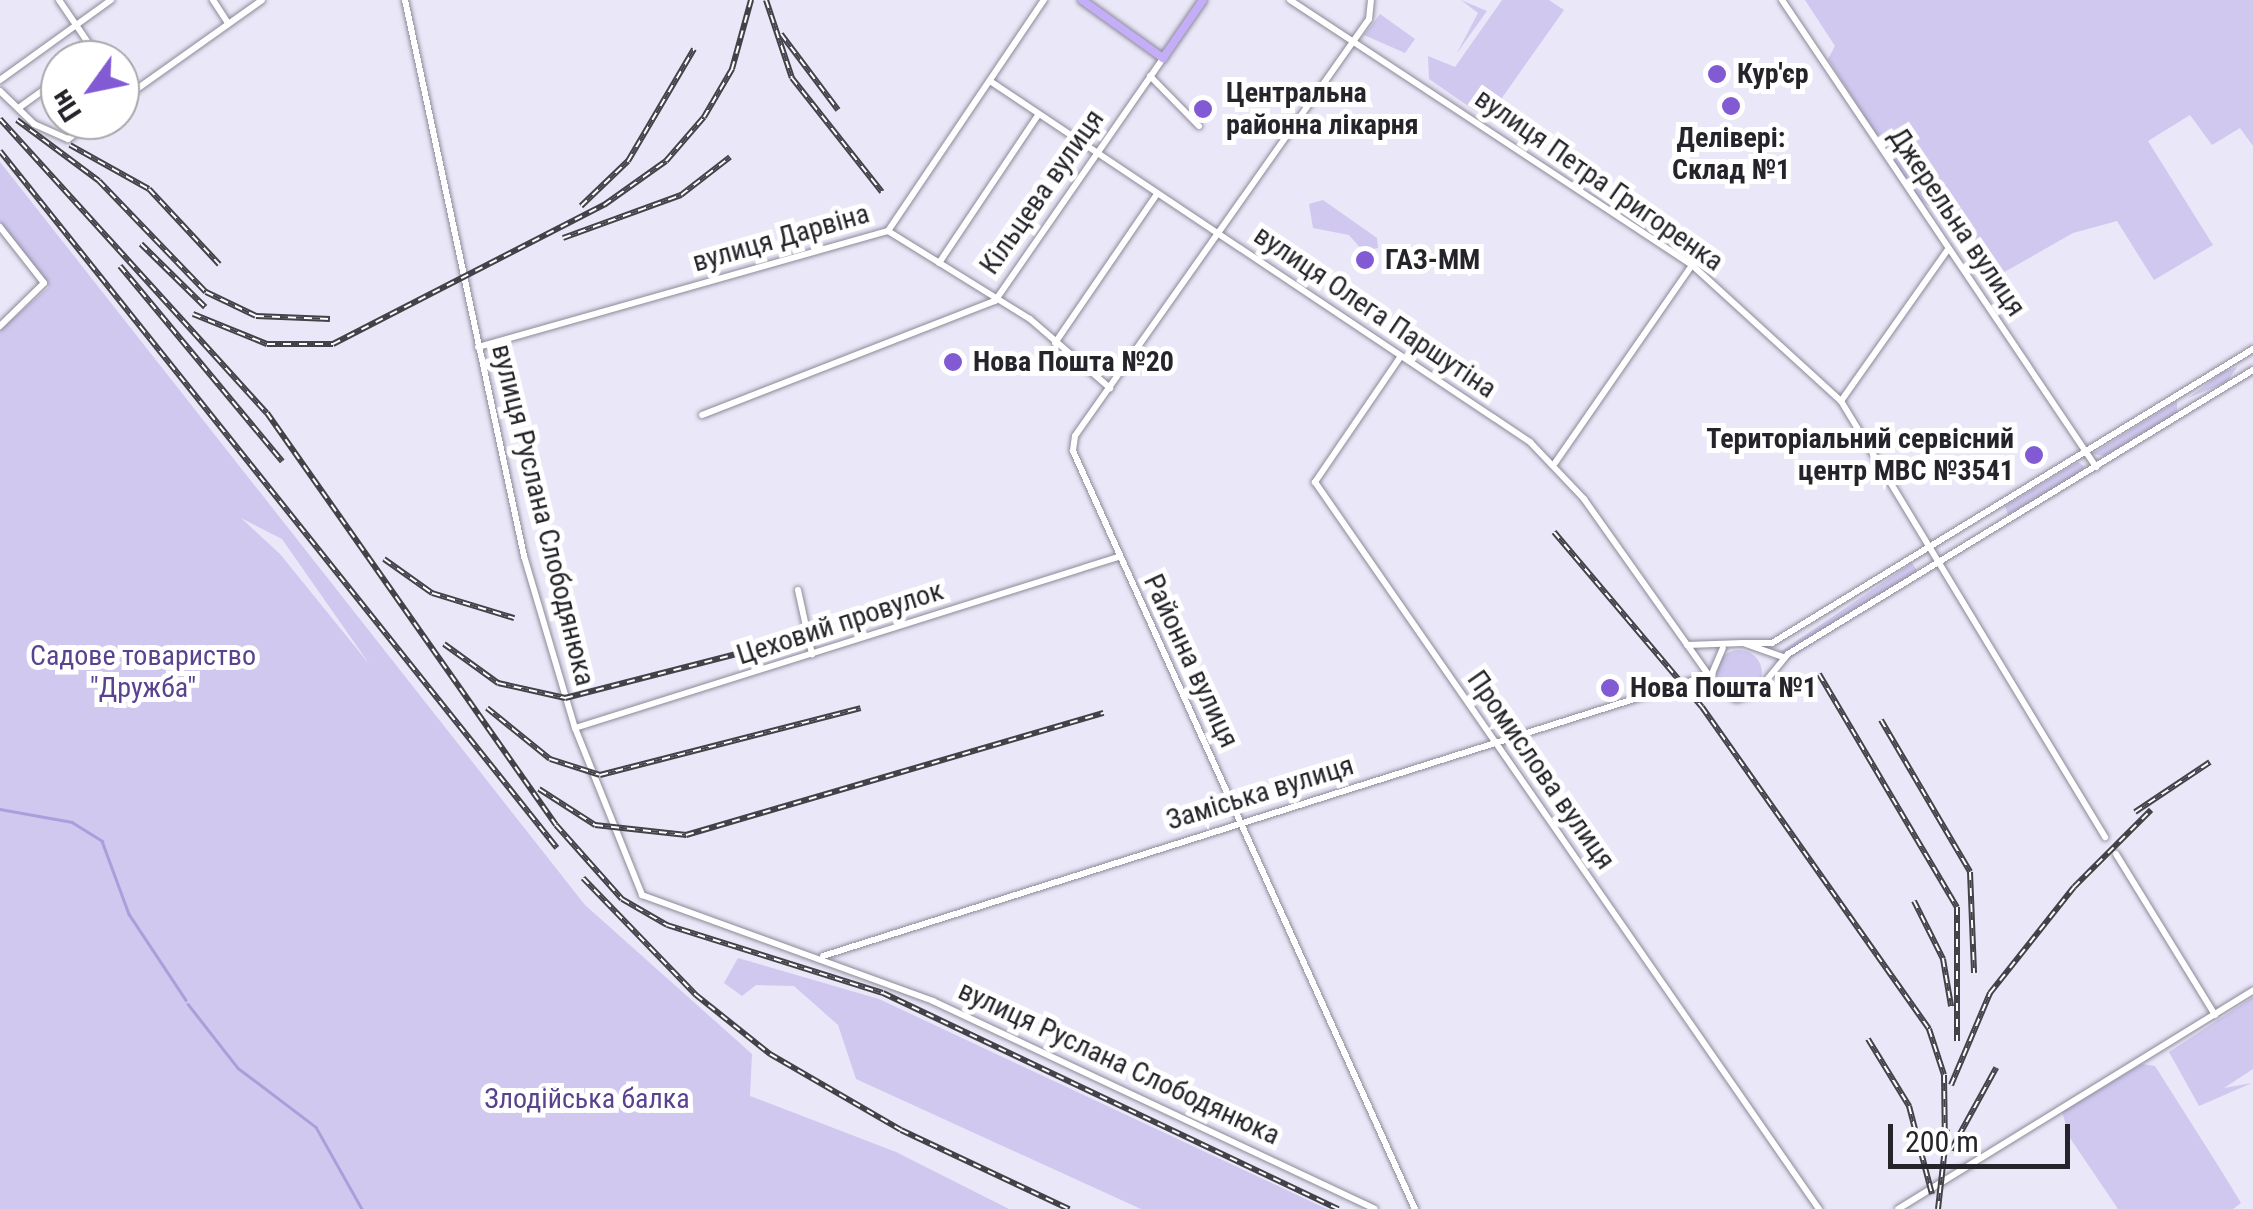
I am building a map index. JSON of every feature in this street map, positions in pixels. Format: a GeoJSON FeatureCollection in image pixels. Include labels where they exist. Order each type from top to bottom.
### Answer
{"type":"FeatureCollection","features":[{"type":"Feature","properties":{"kind":"main road"},"geometry":{"type":"LineString","coordinates":[[1082,0],[1163,58]]}},
{"type":"Feature","properties":{"kind":"main road","name":"Кільцева вулиця"},"geometry":{"type":"LineString","coordinates":[[1163,58],[1203,0]]}},
{"type":"Feature","properties":{"kind":"street"},"geometry":{"type":"LineString","coordinates":[[59,0],[86,40]]}},
{"type":"Feature","properties":{"kind":"street"},"geometry":{"type":"LineString","coordinates":[[0,80],[112,0]]}},
{"type":"Feature","properties":{"kind":"street"},"geometry":{"type":"LineString","coordinates":[[213,0],[228,23]]}},
{"type":"Feature","properties":{"kind":"street"},"geometry":{"type":"LineString","coordinates":[[140,84],[262,0]]}},
{"type":"Feature","properties":{"kind":"street","name":"вулиця Руслана Слободянюка"},"geometry":{"type":"LineString","coordinates":[[406,0],[478,348],[575,728],[642,895],[823,956],[1375,1209]]}},
{"type":"Feature","properties":{"kind":"street","name":"вулиця Дарвіна"},"geometry":{"type":"LineString","coordinates":[[478,348],[888,231],[1044,0]]}},
{"type":"Feature","properties":{"kind":"street"},"geometry":{"type":"LineString","coordinates":[[888,231],[1055,342],[1110,388],[1354,41],[1371,0]]}},
{"type":"Feature","properties":{"kind":"street","name":"Джерельна вулиця"},"geometry":{"type":"LineString","coordinates":[[1782,0],[2096,467]]}},
{"type":"Feature","properties":{"kind":"street","name":"вулиця Петра Григоренка"},"geometry":{"type":"LineString","coordinates":[[1295,1],[1692,266],[1841,400],[2105,838]]}},
{"type":"Feature","properties":{"kind":"street","name":"Кільцева вулиця"},"geometry":{"type":"LineString","coordinates":[[702,415],[994,301],[1163,58]]}},
{"type":"Feature","properties":{"kind":"street"},"geometry":{"type":"LineString","coordinates":[[1150,76],[1200,126]]}},
{"type":"Feature","properties":{"kind":"street","name":"вулиця Олега Паршутіна"},"geometry":{"type":"LineString","coordinates":[[990,82],[1555,463],[1711,678]]}},
{"type":"Feature","properties":{"kind":"street"},"geometry":{"type":"LineString","coordinates":[[0,91],[40,120]]}},
{"type":"Feature","properties":{"kind":"street"},"geometry":{"type":"LineString","coordinates":[[20,107],[40,92]]}},
{"type":"Feature","properties":{"kind":"street"},"geometry":{"type":"LineString","coordinates":[[939,263],[1038,116]]}},
{"type":"Feature","properties":{"kind":"street"},"geometry":{"type":"LineString","coordinates":[[1055,342],[1157,194]]}},
{"type":"Feature","properties":{"kind":"street"},"geometry":{"type":"LineString","coordinates":[[0,227],[44,283],[0,326]]}},
{"type":"Feature","properties":{"kind":"street"},"geometry":{"type":"LineString","coordinates":[[1841,400],[1948,251]]}},
{"type":"Feature","properties":{"kind":"street"},"geometry":{"type":"LineString","coordinates":[[1555,463],[1692,266]]}},
{"type":"Feature","properties":{"kind":"street"},"geometry":{"type":"LineString","coordinates":[[1679,637],[1700,650],[1728,644],[1772,643],[2253,349]]}},
{"type":"Feature","properties":{"kind":"street","name":"Промислова вулиця"},"geometry":{"type":"LineString","coordinates":[[1401,356],[1314,482],[1819,1209]]}},
{"type":"Feature","properties":{"kind":"street"},"geometry":{"type":"LineString","coordinates":[[1728,644],[1711,678],[1737,699],[1766,680],[1783,657],[2253,370]]}},
{"type":"Feature","properties":{"kind":"street","name":"Районна вулиця"},"geometry":{"type":"LineString","coordinates":[[1110,388],[1073,451],[1416,1209]]}},
{"type":"Feature","properties":{"kind":"street"},"geometry":{"type":"LineString","coordinates":[[1998,506],[2008,522]]}},
{"type":"Feature","properties":{"kind":"street"},"geometry":{"type":"LineString","coordinates":[[1968,524],[1978,540]]}},
{"type":"Feature","properties":{"kind":"street","name":"Цеховий провулок"},"geometry":{"type":"LineString","coordinates":[[575,728],[1118,557]]}},
{"type":"Feature","properties":{"kind":"street"},"geometry":{"type":"LineString","coordinates":[[798,590],[812,654]]}},
{"type":"Feature","properties":{"kind":"street"},"geometry":{"type":"LineString","coordinates":[[1744,643],[1783,657]]}},
{"type":"Feature","properties":{"kind":"street"},"geometry":{"type":"LineString","coordinates":[[1758,649],[1766,680]]}},
{"type":"Feature","properties":{"kind":"street","name":"Заміська вулиця"},"geometry":{"type":"LineString","coordinates":[[823,956],[1240,822],[1711,678]]}},
{"type":"Feature","properties":{"kind":"street"},"geometry":{"type":"LineString","coordinates":[[2116,854],[2214,1014]]}},
{"type":"Feature","properties":{"kind":"street"},"geometry":{"type":"LineString","coordinates":[[1898,1209],[2253,991]]}},
{"type":"Feature","properties":{"kind":"green space"},"geometry":{"type":"Polygon","coordinates":[[[1461,0],[1487,11],[1457,53],[1478,13],[1461,0]]]}},
{"type":"Feature","properties":{"kind":"green space"},"geometry":{"type":"Polygon","coordinates":[[[1502,0],[1549,0],[1564,10],[1487,119],[1429,79],[1428,56],[1455,67],[1502,0]]]}},
{"type":"Feature","properties":{"kind":"green space"},"geometry":{"type":"Polygon","coordinates":[[[1805,0],[2253,0],[2253,146],[2240,128],[2212,145],[2190,115],[2148,141],[2213,245],[2154,280],[2117,221],[2073,233],[2001,274],[1950,207],[1936,212],[1916,196],[1828,59],[1835,46],[1805,0]]]}},
{"type":"Feature","properties":{"kind":"green space"},"geometry":{"type":"Polygon","coordinates":[[[1380,14],[1415,39],[1405,53],[1364,35],[1380,14]]]}},
{"type":"Feature","properties":{"kind":"green space"},"geometry":{"type":"Polygon","coordinates":[[[0,162],[585,905],[752,1054],[750,1096],[896,1152],[1009,1209],[0,1209],[0,330],[49,287],[0,222],[0,162]],[[241,518],[280,554],[370,665],[282,539],[241,518]]]}},
{"type":"Feature","properties":{"kind":"green space"},"geometry":{"type":"Polygon","coordinates":[[[1323,200],[1377,238],[1378,248],[1363,251],[1349,235],[1313,228],[1309,204],[1323,200]]]}},
{"type":"Feature","properties":{"kind":"green space"},"geometry":{"type":"Polygon","coordinates":[[[2237,367],[2227,382],[2188,398],[2223,372],[2237,367]]]}},
{"type":"Feature","properties":{"kind":"green space"},"geometry":{"type":"Polygon","coordinates":[[[2177,401],[2177,413],[2105,456],[2092,454],[2177,401]]]}},
{"type":"Feature","properties":{"kind":"green space"},"geometry":{"type":"Polygon","coordinates":[[[2078,462],[2085,467],[2076,476],[2008,515],[2005,506],[2078,462]]]}},
{"type":"Feature","properties":{"kind":"green space"},"geometry":{"type":"Polygon","coordinates":[[[1912,563],[1918,572],[1781,665],[1774,656],[1912,563]]]}},
{"type":"Feature","properties":{"kind":"green space"},"geometry":{"type":"Polygon","coordinates":[[[1739,650],[1755,657],[1762,673],[1755,689],[1739,696],[1723,689],[1716,673],[1723,657],[1739,650]]]}},
{"type":"Feature","properties":{"kind":"green space"},"geometry":{"type":"Polygon","coordinates":[[[738,958],[879,999],[1327,1209],[1141,1209],[856,1079],[838,1025],[794,986],[756,985],[742,996],[724,983],[738,958]]]}},
{"type":"Feature","properties":{"kind":"green space"},"geometry":{"type":"Polygon","coordinates":[[[2253,997],[2253,1069],[2224,1088],[2252,1083],[2199,1106],[2169,1052],[2253,997]]]}},
{"type":"Feature","properties":{"kind":"green space"},"geometry":{"type":"Polygon","coordinates":[[[2142,1064],[2155,1066],[2219,1167],[2241,1203],[2233,1209],[2118,1209],[2070,1138],[2062,1112],[2142,1064]]]}},
{"type":"Feature","properties":{"kind":"waterway"},"geometry":{"type":"LineString","coordinates":[[0,809],[72,822],[102,841],[129,914],[186,1000]]}},
{"type":"Feature","properties":{"kind":"waterway"},"geometry":{"type":"LineString","coordinates":[[188,1004],[238,1068],[316,1127],[362,1209]]}},
{"type":"Feature","properties":{"kind":"railway"},"geometry":{"type":"LineString","coordinates":[[193,314],[267,344],[333,344],[604,205],[666,161],[704,117],[732,69],[751,0]]}},
{"type":"Feature","properties":{"kind":"railway"},"geometry":{"type":"LineString","coordinates":[[766,0],[792,78],[882,192]]}},
{"type":"Feature","properties":{"kind":"railway"},"geometry":{"type":"LineString","coordinates":[[781,34],[838,110]]}},
{"type":"Feature","properties":{"kind":"railway"},"geometry":{"type":"LineString","coordinates":[[581,206],[628,161],[694,49]]}},
{"type":"Feature","properties":{"kind":"railway"},"geometry":{"type":"LineString","coordinates":[[0,119],[267,413],[556,825],[622,899],[667,925],[883,993],[1338,1209]]}},
{"type":"Feature","properties":{"kind":"railway"},"geometry":{"type":"LineString","coordinates":[[17,120],[99,181],[206,292],[256,316],[330,319]]}},
{"type":"Feature","properties":{"kind":"railway"},"geometry":{"type":"LineString","coordinates":[[70,145],[149,189],[219,264]]}},
{"type":"Feature","properties":{"kind":"railway"},"geometry":{"type":"LineString","coordinates":[[0,151],[557,848]]}},
{"type":"Feature","properties":{"kind":"railway"},"geometry":{"type":"LineString","coordinates":[[563,238],[681,195],[730,157]]}},
{"type":"Feature","properties":{"kind":"railway"},"geometry":{"type":"LineString","coordinates":[[141,244],[205,307]]}},
{"type":"Feature","properties":{"kind":"railway"},"geometry":{"type":"LineString","coordinates":[[120,266],[282,461]]}},
{"type":"Feature","properties":{"kind":"railway"},"geometry":{"type":"LineString","coordinates":[[1554,532],[1702,707],[1929,1029],[1944,1075],[1945,1144]]}},
{"type":"Feature","properties":{"kind":"railway"},"geometry":{"type":"LineString","coordinates":[[384,559],[432,593],[514,618]]}},
{"type":"Feature","properties":{"kind":"railway"},"geometry":{"type":"LineString","coordinates":[[444,644],[498,683],[565,698],[752,650]]}},
{"type":"Feature","properties":{"kind":"railway"},"geometry":{"type":"LineString","coordinates":[[1819,674],[1957,907],[1957,1041]]}},
{"type":"Feature","properties":{"kind":"railway"},"geometry":{"type":"LineString","coordinates":[[487,708],[550,759],[600,775],[861,708]]}},
{"type":"Feature","properties":{"kind":"railway"},"geometry":{"type":"LineString","coordinates":[[539,789],[595,825],[686,835],[1104,713]]}},
{"type":"Feature","properties":{"kind":"railway"},"geometry":{"type":"LineString","coordinates":[[1881,720],[1970,872],[1974,973]]}},
{"type":"Feature","properties":{"kind":"railway"},"geometry":{"type":"LineString","coordinates":[[2135,812],[2210,762]]}},
{"type":"Feature","properties":{"kind":"railway"},"geometry":{"type":"LineString","coordinates":[[1951,1085],[1990,993],[2074,887],[2151,810]]}},
{"type":"Feature","properties":{"kind":"railway"},"geometry":{"type":"LineString","coordinates":[[583,878],[696,995],[770,1054],[901,1130],[1069,1209]]}},
{"type":"Feature","properties":{"kind":"railway"},"geometry":{"type":"LineString","coordinates":[[1914,901],[1943,959],[1951,1006]]}},
{"type":"Feature","properties":{"kind":"railway"},"geometry":{"type":"LineString","coordinates":[[1868,1039],[1909,1106],[1932,1194]]}},
{"type":"Feature","properties":{"kind":"railway"},"geometry":{"type":"LineString","coordinates":[[1951,1150],[1996,1068]]}},
{"type":"Feature","properties":{"kind":"railway"},"geometry":{"type":"LineString","coordinates":[[1938,1209],[1947,1130]]}},
{"type":"Feature","properties":{"kind":"place","name":"Кур'єр"},"geometry":{"type":"Point","coordinates":[1717,74]}},
{"type":"Feature","properties":{"kind":"place","name":"Делівері: Склад №1"},"geometry":{"type":"Point","coordinates":[1731,106]}},
{"type":"Feature","properties":{"kind":"place","name":"Центральна районна лікарня"},"geometry":{"type":"Point","coordinates":[1203,109]}},
{"type":"Feature","properties":{"kind":"place","name":"ГАЗ-ММ"},"geometry":{"type":"Point","coordinates":[1365,260]}},
{"type":"Feature","properties":{"kind":"place","name":"Нова Пошта №20"},"geometry":{"type":"Point","coordinates":[953,362]}},
{"type":"Feature","properties":{"kind":"place","name":"Територіальний сервісний центр МВС №3541"},"geometry":{"type":"Point","coordinates":[2034,455]}},
{"type":"Feature","properties":{"kind":"place","name":"Нова Пошта №1"},"geometry":{"type":"Point","coordinates":[1610,688]}},
{"type":"Feature","properties":{"kind":"park label","name":"Садове товариство \"Дружба\""},"geometry":{"type":"Point","coordinates":[143,672]}},
{"type":"Feature","properties":{"kind":"park label","name":"Злодійська балка"},"geometry":{"type":"Point","coordinates":[587,1099]}}]}
